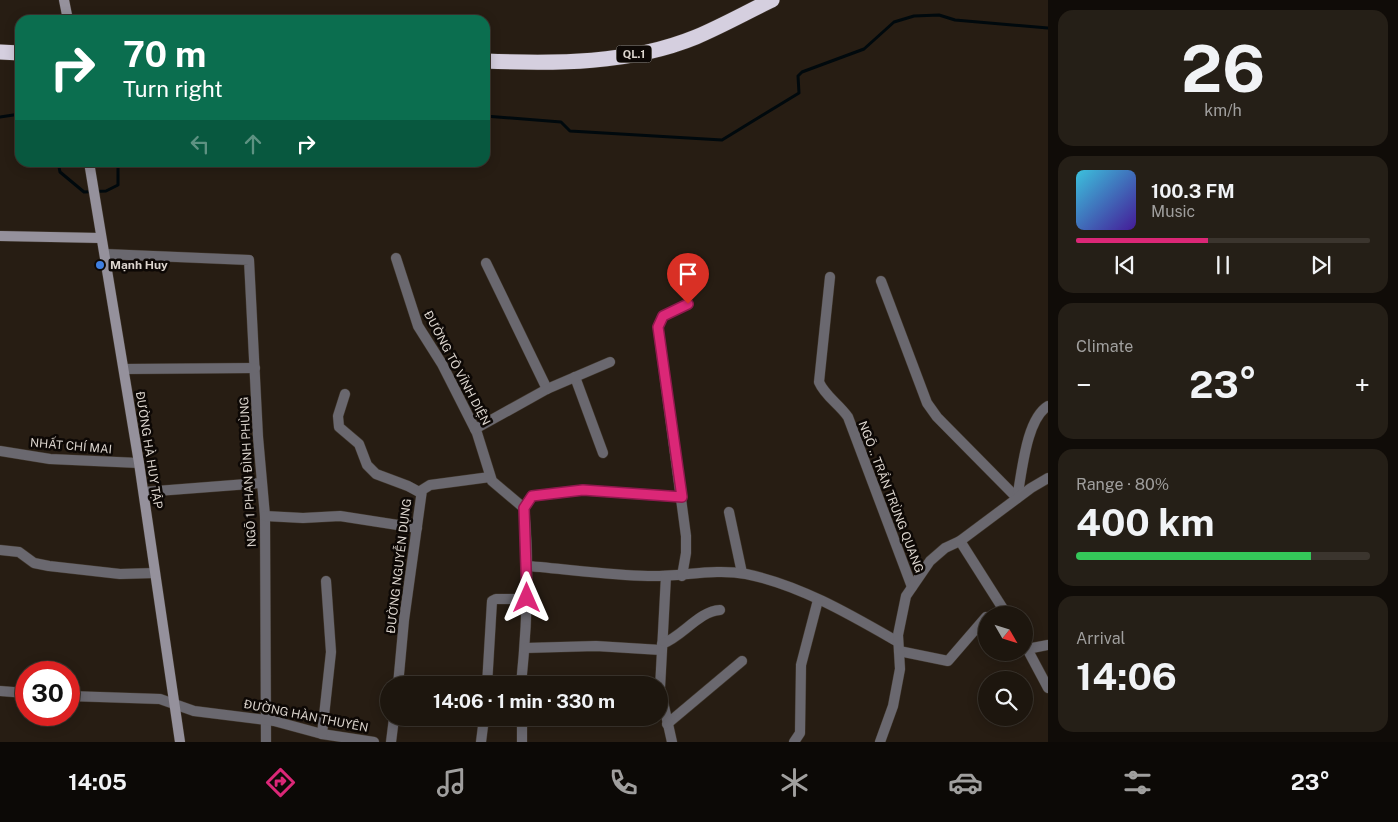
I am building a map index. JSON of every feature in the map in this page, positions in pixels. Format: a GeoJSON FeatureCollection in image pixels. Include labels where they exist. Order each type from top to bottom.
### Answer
{"type":"FeatureCollection","features":[{"type":"Feature","properties":{"kind":"highway","name":"QL.1"},"geometry":{"type":"LineString","coordinates":[[490,61],[526,63],[615,58],[696,37],[772,0]]}},
{"type":"Feature","properties":{"kind":"highway"},"geometry":{"type":"LineString","coordinates":[[0,52],[15,53]]}},
{"type":"Feature","properties":{"kind":"main road"},"geometry":{"type":"LineString","coordinates":[[64,0],[67,15]]}},
{"type":"Feature","properties":{"kind":"main road","name":"ĐƯỜNG HÀ HUY TẬP"},"geometry":{"type":"LineString","coordinates":[[90,167],[94,201],[140,463],[180,742]]}},
{"type":"Feature","properties":{"kind":"main road"},"geometry":{"type":"LineString","coordinates":[[0,236],[102,238]]}},
{"type":"Feature","properties":{"kind":"street","name":"NGÕ 1 PHAN ĐÌNH PHÙNG"},"geometry":{"type":"LineString","coordinates":[[104,254],[250,260],[261,483],[265,516],[264,720],[266,742]]}},
{"type":"Feature","properties":{"kind":"street","name":"ĐƯỜNG TÔ VĨNH DIỆN"},"geometry":{"type":"LineString","coordinates":[[396,258],[418,326],[442,364],[475,429],[492,481],[524,508]]}},
{"type":"Feature","properties":{"kind":"street"},"geometry":{"type":"LineString","coordinates":[[486,263],[547,389]]}},
{"type":"Feature","properties":{"kind":"street","name":"NGÕ .. TRẦN TRÙNG QUANG"},"geometry":{"type":"LineString","coordinates":[[830,277],[819,382],[822,390],[841,407],[848,417],[912,587]]}},
{"type":"Feature","properties":{"kind":"street"},"geometry":{"type":"LineString","coordinates":[[881,281],[927,403],[937,417],[1017,498]]}},
{"type":"Feature","properties":{"kind":"street"},"geometry":{"type":"LineString","coordinates":[[682,576],[686,553],[682,497],[658,327],[663,316],[688,304]]}},
{"type":"Feature","properties":{"kind":"street"},"geometry":{"type":"LineString","coordinates":[[475,429],[547,389],[610,362]]}},
{"type":"Feature","properties":{"kind":"street"},"geometry":{"type":"LineString","coordinates":[[124,369],[255,368]]}},
{"type":"Feature","properties":{"kind":"street"},"geometry":{"type":"LineString","coordinates":[[575,377],[603,453]]}},
{"type":"Feature","properties":{"kind":"street"},"geometry":{"type":"LineString","coordinates":[[345,394],[338,416],[340,427],[359,444],[370,470],[421,493]]}},
{"type":"Feature","properties":{"kind":"street"},"geometry":{"type":"LineString","coordinates":[[1017,498],[1032,426],[1038,414],[1048,406]]}},
{"type":"Feature","properties":{"kind":"street","name":"NHẤT CHÍ MAI"},"geometry":{"type":"LineString","coordinates":[[0,451],[50,459],[140,463]]}},
{"type":"Feature","properties":{"kind":"street","name":"ĐƯỜNG NGUYỄN DỤNG"},"geometry":{"type":"LineString","coordinates":[[399,676],[404,620],[418,528],[421,493],[430,485],[490,477]]}},
{"type":"Feature","properties":{"kind":"street"},"geometry":{"type":"LineString","coordinates":[[880,742],[893,706],[900,669],[899,647],[906,596],[930,561],[945,548],[960,541],[1017,498],[1048,478]]}},
{"type":"Feature","properties":{"kind":"street"},"geometry":{"type":"LineString","coordinates":[[144,492],[261,483]]}},
{"type":"Feature","properties":{"kind":"street"},"geometry":{"type":"LineString","coordinates":[[522,676],[527,598],[524,508],[532,496],[583,490],[682,497]]}},
{"type":"Feature","properties":{"kind":"street"},"geometry":{"type":"LineString","coordinates":[[729,512],[742,573]]}},
{"type":"Feature","properties":{"kind":"street"},"geometry":{"type":"LineString","coordinates":[[265,516],[303,518],[340,516],[418,528]]}},
{"type":"Feature","properties":{"kind":"street"},"geometry":{"type":"LineString","coordinates":[[960,541],[1001,606]]}},
{"type":"Feature","properties":{"kind":"street"},"geometry":{"type":"LineString","coordinates":[[0,550],[19,552],[34,563],[49,566],[120,574],[155,573]]}},
{"type":"Feature","properties":{"kind":"street"},"geometry":{"type":"LineString","coordinates":[[527,566],[666,576],[726,571],[742,573],[772,580],[818,600],[899,647],[948,661],[978,626]]}},
{"type":"Feature","properties":{"kind":"street"},"geometry":{"type":"LineString","coordinates":[[661,676],[666,576]]}},
{"type":"Feature","properties":{"kind":"street"},"geometry":{"type":"LineString","coordinates":[[322,734],[331,652],[326,581]]}},
{"type":"Feature","properties":{"kind":"street"},"geometry":{"type":"LineString","coordinates":[[488,676],[492,602],[496,599],[527,598]]}},
{"type":"Feature","properties":{"kind":"street"},"geometry":{"type":"LineString","coordinates":[[794,742],[800,733],[801,665],[818,600]]}},
{"type":"Feature","properties":{"kind":"street"},"geometry":{"type":"LineString","coordinates":[[996,606],[999,603]]}},
{"type":"Feature","properties":{"kind":"street"},"geometry":{"type":"LineString","coordinates":[[525,648],[662,647],[709,612],[720,610]]}},
{"type":"Feature","properties":{"kind":"street"},"geometry":{"type":"LineString","coordinates":[[1033,646],[1048,645]]}},
{"type":"Feature","properties":{"kind":"street"},"geometry":{"type":"LineString","coordinates":[[1033,659],[1048,688]]}},
{"type":"Feature","properties":{"kind":"street"},"geometry":{"type":"LineString","coordinates":[[668,722],[742,660]]}},
{"type":"Feature","properties":{"kind":"street"},"geometry":{"type":"LineString","coordinates":[[0,690],[15,692]]}},
{"type":"Feature","properties":{"kind":"street","name":"ĐƯỜNG HÀN THUYÊN"},"geometry":{"type":"LineString","coordinates":[[80,696],[160,699],[194,711],[264,720],[322,734],[374,742]]}},
{"type":"Feature","properties":{"kind":"street"},"geometry":{"type":"LineString","coordinates":[[391,742],[393,726]]}},
{"type":"Feature","properties":{"kind":"street"},"geometry":{"type":"LineString","coordinates":[[481,742],[483,726]]}},
{"type":"Feature","properties":{"kind":"street"},"geometry":{"type":"LineString","coordinates":[[522,726],[522,742]]}},
{"type":"Feature","properties":{"kind":"street"},"geometry":{"type":"LineString","coordinates":[[667,726],[672,742]]}},
{"type":"Feature","properties":{"kind":"waterway"},"geometry":{"type":"LineString","coordinates":[[490,116],[561,122],[570,131],[722,140],[799,93],[798,76],[802,72],[864,49],[894,22],[914,16],[939,15],[955,20],[1048,28]]}},
{"type":"Feature","properties":{"kind":"waterway"},"geometry":{"type":"LineString","coordinates":[[0,117],[15,115]]}},
{"type":"Feature","properties":{"kind":"waterway"},"geometry":{"type":"LineString","coordinates":[[59,167],[60,172],[84,192],[106,191],[118,185],[118,167]]}},
{"type":"Feature","properties":{"kind":"place","name":"Mạnh Huy"},"geometry":{"type":"Point","coordinates":[100,265]}},
{"type":"Feature","properties":{"kind":"route"},"geometry":{"type":"LineString","coordinates":[[527,598],[524,508],[532,496],[590,490],[645,496],[682,497],[658,327],[659,320],[663,316],[688,304]]}}]}
